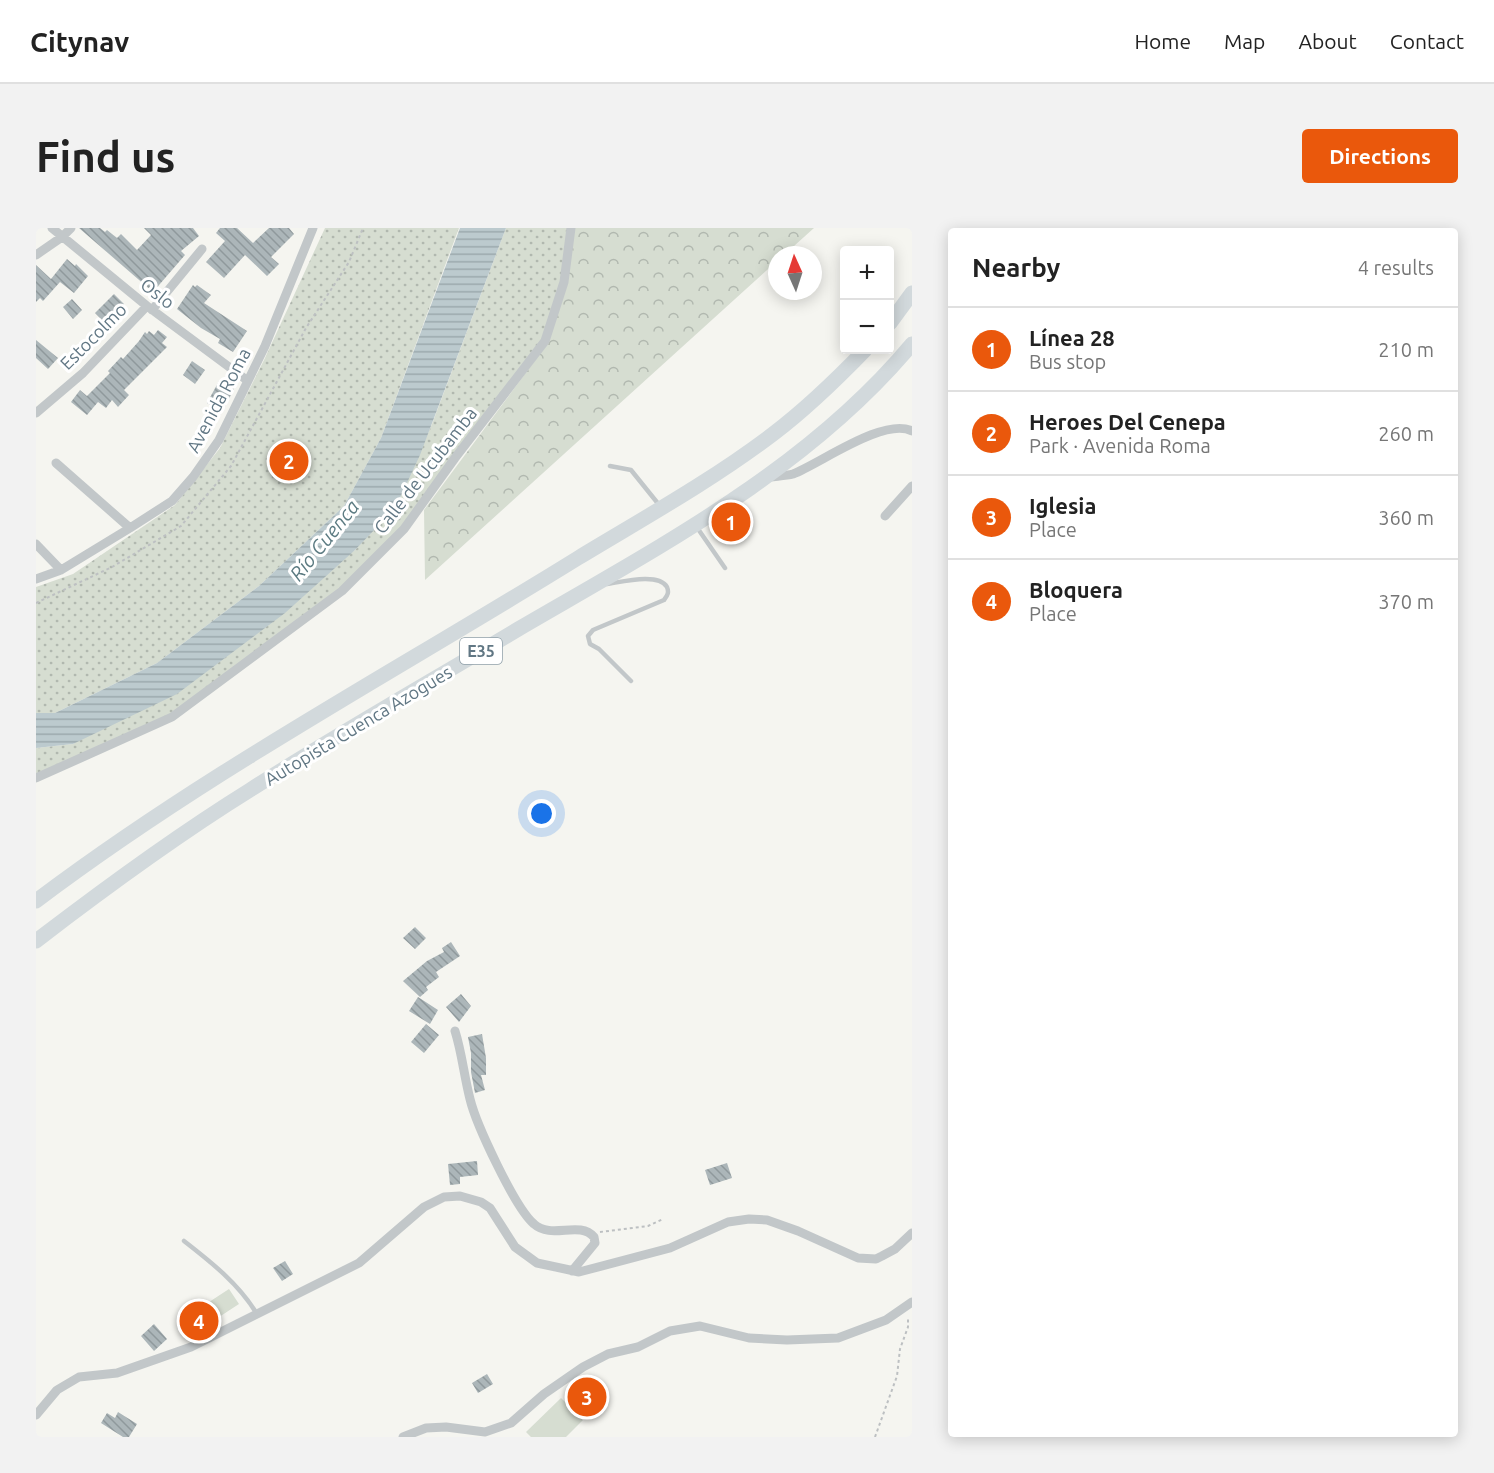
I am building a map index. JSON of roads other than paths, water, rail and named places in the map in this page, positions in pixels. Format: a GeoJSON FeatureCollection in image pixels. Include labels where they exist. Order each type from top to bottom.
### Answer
{"type":"FeatureCollection","features":[{"type":"Feature","properties":{"kind":"highway"},"geometry":{"type":"LineString","coordinates":[[894,318],[912,293]]}},
{"type":"Feature","properties":{"kind":"highway","name":"Autopista Cuenca Azogues"},"geometry":{"type":"LineString","coordinates":[[36,942],[133,869],[249,790],[590,587],[764,478],[850,410],[912,344]]}},
{"type":"Feature","properties":{"kind":"highway","name":"Autopista Cuenca Azogues"},"geometry":{"type":"LineString","coordinates":[[36,901],[215,776],[721,471],[774,433],[825,390],[861,354]]}},
{"type":"Feature","properties":{"kind":"street","name":"Oslo"},"geometry":{"type":"LineString","coordinates":[[52,228],[149,308],[248,381]]}},
{"type":"Feature","properties":{"kind":"street"},"geometry":{"type":"LineString","coordinates":[[36,255],[71,228]]}},
{"type":"Feature","properties":{"kind":"street","name":"Avenida Roma"},"geometry":{"type":"LineString","coordinates":[[36,579],[61,570],[172,501],[193,477],[219,440],[265,346],[313,228]]}},
{"type":"Feature","properties":{"kind":"street","name":"Calle de Ucubamba"},"geometry":{"type":"LineString","coordinates":[[36,778],[172,717],[342,591],[404,529],[545,341],[564,282],[571,228]]}},
{"type":"Feature","properties":{"kind":"street","name":"Estocolmo"},"geometry":{"type":"LineString","coordinates":[[36,413],[83,373],[149,308],[202,249]]}},
{"type":"Feature","properties":{"kind":"street"},"geometry":{"type":"LineString","coordinates":[[764,478],[789,475],[807,468],[859,440],[889,429],[905,428],[912,431]]}},
{"type":"Feature","properties":{"kind":"street"},"geometry":{"type":"LineString","coordinates":[[56,463],[130,528]]}},
{"type":"Feature","properties":{"kind":"street"},"geometry":{"type":"LineString","coordinates":[[885,516],[912,486]]}},
{"type":"Feature","properties":{"kind":"street"},"geometry":{"type":"LineString","coordinates":[[36,544],[61,570]]}},
{"type":"Feature","properties":{"kind":"street"},"geometry":{"type":"LineString","coordinates":[[455,1031],[470,1101],[482,1132],[527,1217],[536,1226],[550,1232],[581,1230],[592,1234],[595,1243],[572,1271]]}},
{"type":"Feature","properties":{"kind":"street"},"geometry":{"type":"LineString","coordinates":[[36,1415],[57,1390],[79,1377],[117,1373],[191,1347],[359,1263],[424,1208],[444,1197],[460,1196],[481,1202],[490,1208],[516,1247],[537,1263],[579,1272],[670,1248],[728,1222],[749,1219],[767,1220],[798,1231],[858,1258],[876,1259],[895,1249],[912,1233]]}},
{"type":"Feature","properties":{"kind":"street"},"geometry":{"type":"LineString","coordinates":[[403,1437],[426,1428],[447,1426],[485,1432],[511,1423],[544,1394],[584,1367],[608,1354],[638,1347],[670,1331],[700,1326],[749,1338],[787,1340],[838,1338],[886,1320],[910,1304]]}},
{"type":"Feature","properties":{"kind":"lane"},"geometry":{"type":"LineString","coordinates":[[610,466],[631,470],[662,508]]}},
{"type":"Feature","properties":{"kind":"lane"},"geometry":{"type":"LineString","coordinates":[[695,523],[726,568]]}},
{"type":"Feature","properties":{"kind":"lane"},"geometry":{"type":"LineString","coordinates":[[590,587],[657,579],[668,589],[668,595],[664,600],[593,630],[588,636],[590,644],[599,649],[631,681]]}},
{"type":"Feature","properties":{"kind":"lane"},"geometry":{"type":"LineString","coordinates":[[184,1241],[216,1266],[249,1301],[257,1314]]}},
{"type":"Feature","properties":{"kind":"water","name":"Río Cuenca"},"geometry":{"type":"Polygon","coordinates":[[[460,228],[506,228],[420,455],[399,500],[378,526],[355,550],[285,613],[177,694],[73,744],[36,748],[36,713],[55,713],[157,663],[259,586],[344,506],[381,438],[460,228]]]}},
{"type":"Feature","properties":{"kind":"place","name":"Heroes Del Cenepa"},"geometry":{"type":"Point","coordinates":[289,461]}},
{"type":"Feature","properties":{"kind":"place","name":"Línea 28"},"geometry":{"type":"Point","coordinates":[731,522]}},
{"type":"Feature","properties":{"kind":"place","name":"Bloquera"},"geometry":{"type":"Point","coordinates":[199,1321]}},
{"type":"Feature","properties":{"kind":"place","name":"Iglesia"},"geometry":{"type":"Point","coordinates":[587,1397]}}]}
